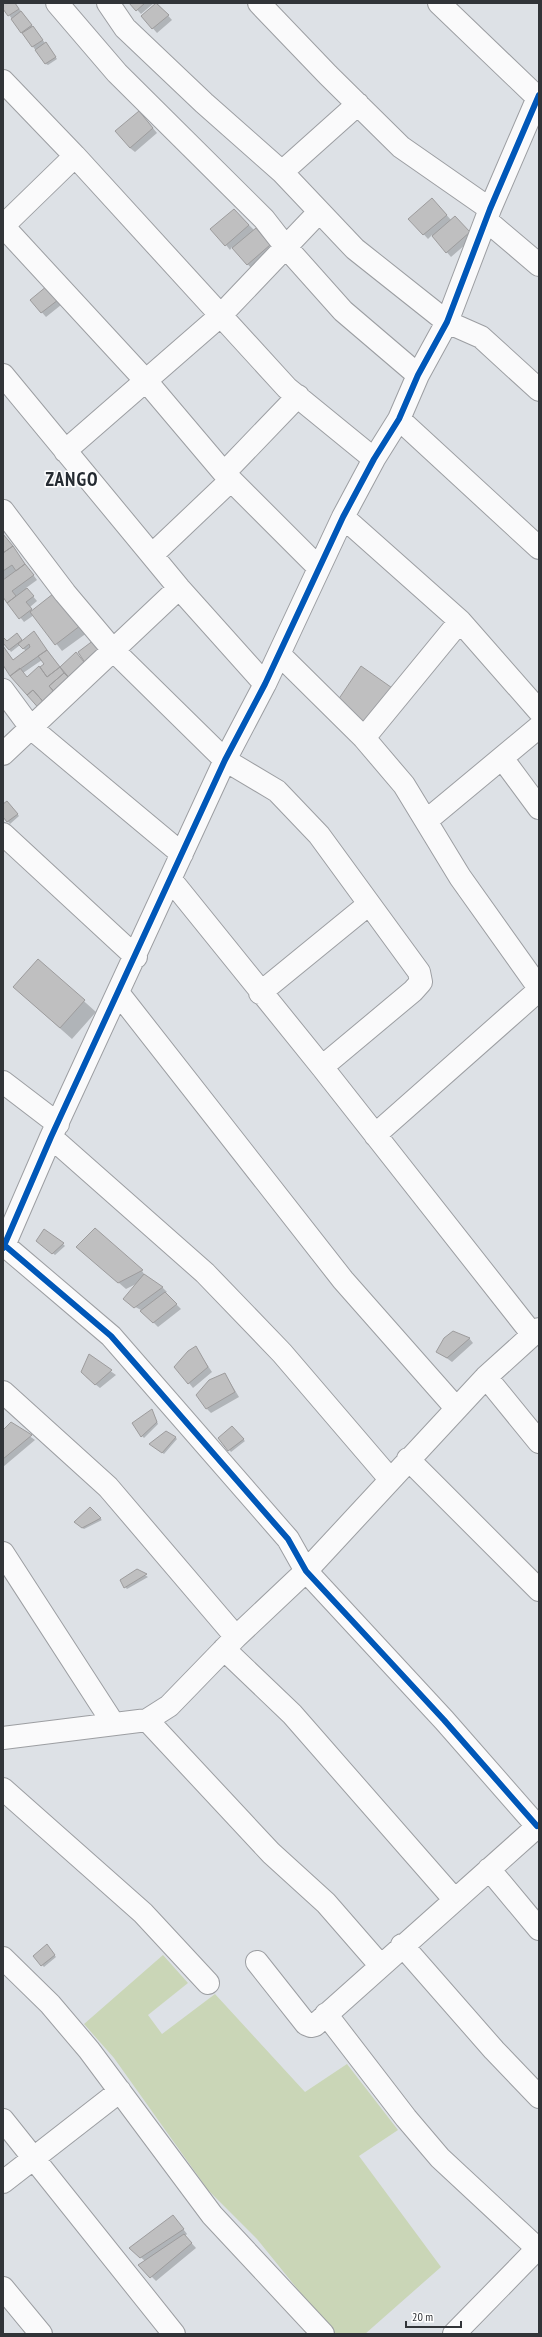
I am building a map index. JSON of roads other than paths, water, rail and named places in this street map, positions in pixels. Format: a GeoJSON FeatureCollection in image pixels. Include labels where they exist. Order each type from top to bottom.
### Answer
{"type":"FeatureCollection","features":[{"type":"Feature","properties":{"kind":"street"},"geometry":{"type":"LineString","coordinates":[[57,3],[117,73],[264,219],[285,246],[343,311],[418,375]]}},
{"type":"Feature","properties":{"kind":"street"},"geometry":{"type":"LineString","coordinates":[[108,3],[125,28],[282,172],[355,249],[447,322],[481,337],[539,390]]}},
{"type":"Feature","properties":{"kind":"street"},"geometry":{"type":"LineString","coordinates":[[260,3],[401,147],[488,215],[539,265]]}},
{"type":"Feature","properties":{"kind":"street"},"geometry":{"type":"LineString","coordinates":[[257,1962],[306,2024],[311,2026],[315,2025],[402,1945],[538,1826],[444,1720],[306,1571],[288,1539],[112,1336],[3,1246],[225,760],[265,684],[343,517],[374,458],[399,419],[418,375],[447,322],[488,215],[533,129],[539,96],[439,3]]}},
{"type":"Feature","properties":{"kind":"street"},"geometry":{"type":"LineString","coordinates":[[3,81],[76,156],[287,388],[374,458]]}},
{"type":"Feature","properties":{"kind":"street"},"geometry":{"type":"LineString","coordinates":[[282,172],[358,104]]}},
{"type":"Feature","properties":{"kind":"street"},"geometry":{"type":"LineString","coordinates":[[76,156],[3,226],[146,382],[227,477],[319,568]]}},
{"type":"Feature","properties":{"kind":"street"},"geometry":{"type":"LineString","coordinates":[[65,451],[220,316],[319,212]]}},
{"type":"Feature","properties":{"kind":"street"},"geometry":{"type":"LineString","coordinates":[[3,375],[179,588],[265,684]]}},
{"type":"Feature","properties":{"kind":"street"},"geometry":{"type":"LineString","coordinates":[[152,555],[227,477],[298,396]]}},
{"type":"Feature","properties":{"kind":"street"},"geometry":{"type":"LineString","coordinates":[[399,419],[539,548]]}},
{"type":"Feature","properties":{"kind":"street"},"geometry":{"type":"LineString","coordinates":[[3,511],[65,593],[113,650],[225,760],[277,791],[318,835],[419,972],[421,982],[322,1067]]}},
{"type":"Feature","properties":{"kind":"street"},"geometry":{"type":"LineString","coordinates":[[343,517],[460,621],[539,711]]}},
{"type":"Feature","properties":{"kind":"street"},"geometry":{"type":"LineString","coordinates":[[3,754],[179,588]]}},
{"type":"Feature","properties":{"kind":"street"},"geometry":{"type":"LineString","coordinates":[[364,738],[460,621]]}},
{"type":"Feature","properties":{"kind":"street"},"geometry":{"type":"LineString","coordinates":[[278,654],[364,738],[404,785],[460,877],[539,989],[375,1136]]}},
{"type":"Feature","properties":{"kind":"street"},"geometry":{"type":"LineString","coordinates":[[3,690],[30,728],[182,854]]}},
{"type":"Feature","properties":{"kind":"street"},"geometry":{"type":"LineString","coordinates":[[426,821],[539,727]]}},
{"type":"Feature","properties":{"kind":"street"},"geometry":{"type":"LineString","coordinates":[[502,758],[539,808]]}},
{"type":"Feature","properties":{"kind":"street"},"geometry":{"type":"LineString","coordinates":[[3,834],[136,957]]}},
{"type":"Feature","properties":{"kind":"street"},"geometry":{"type":"LineString","coordinates":[[7,1733],[147,1720],[169,1706],[230,1643],[306,1571],[408,1459],[486,1377],[536,1332],[375,1136],[322,1067],[171,880]]}},
{"type":"Feature","properties":{"kind":"street"},"geometry":{"type":"LineString","coordinates":[[260,992],[369,904]]}},
{"type":"Feature","properties":{"kind":"street"},"geometry":{"type":"LineString","coordinates":[[119,994],[343,1280],[456,1408]]}},
{"type":"Feature","properties":{"kind":"street"},"geometry":{"type":"LineString","coordinates":[[3,1082],[205,1273],[282,1353],[390,1479]]}},
{"type":"Feature","properties":{"kind":"street"},"geometry":{"type":"LineString","coordinates":[[486,1377],[539,1442]]}},
{"type":"Feature","properties":{"kind":"street"},"geometry":{"type":"LineString","coordinates":[[3,1392],[108,1487],[230,1643],[454,1899]]}},
{"type":"Feature","properties":{"kind":"street"},"geometry":{"type":"LineString","coordinates":[[408,1459],[539,1590]]}},
{"type":"Feature","properties":{"kind":"street"},"geometry":{"type":"LineString","coordinates":[[3,1554],[113,1723]]}},
{"type":"Feature","properties":{"kind":"street"},"geometry":{"type":"LineString","coordinates":[[147,1720],[271,1853],[326,1903],[380,1965]]}},
{"type":"Feature","properties":{"kind":"street"},"geometry":{"type":"LineString","coordinates":[[3,1789],[143,1913],[208,1983]]}},
{"type":"Feature","properties":{"kind":"street"},"geometry":{"type":"LineString","coordinates":[[489,1869],[539,1929]]}},
{"type":"Feature","properties":{"kind":"street"},"geometry":{"type":"LineString","coordinates":[[402,1945],[494,2050],[539,2097]]}},
{"type":"Feature","properties":{"kind":"street"},"geometry":{"type":"LineString","coordinates":[[3,1958],[50,2004],[120,2091],[212,2215],[324,2334]]}},
{"type":"Feature","properties":{"kind":"street"},"geometry":{"type":"LineString","coordinates":[[326,2014],[406,2118],[440,2158],[538,2250],[454,2334]]}},
{"type":"Feature","properties":{"kind":"street"},"geometry":{"type":"LineString","coordinates":[[3,2182],[120,2091]]}},
{"type":"Feature","properties":{"kind":"street"},"geometry":{"type":"LineString","coordinates":[[3,2120],[174,2334]]}},
{"type":"Feature","properties":{"kind":"street"},"geometry":{"type":"LineString","coordinates":[[5,2296],[41,2334]]}},
{"type":"Feature","properties":{"kind":"district","name":"ZANGO"},"geometry":{"type":"Point","coordinates":[72,479]}}]}
